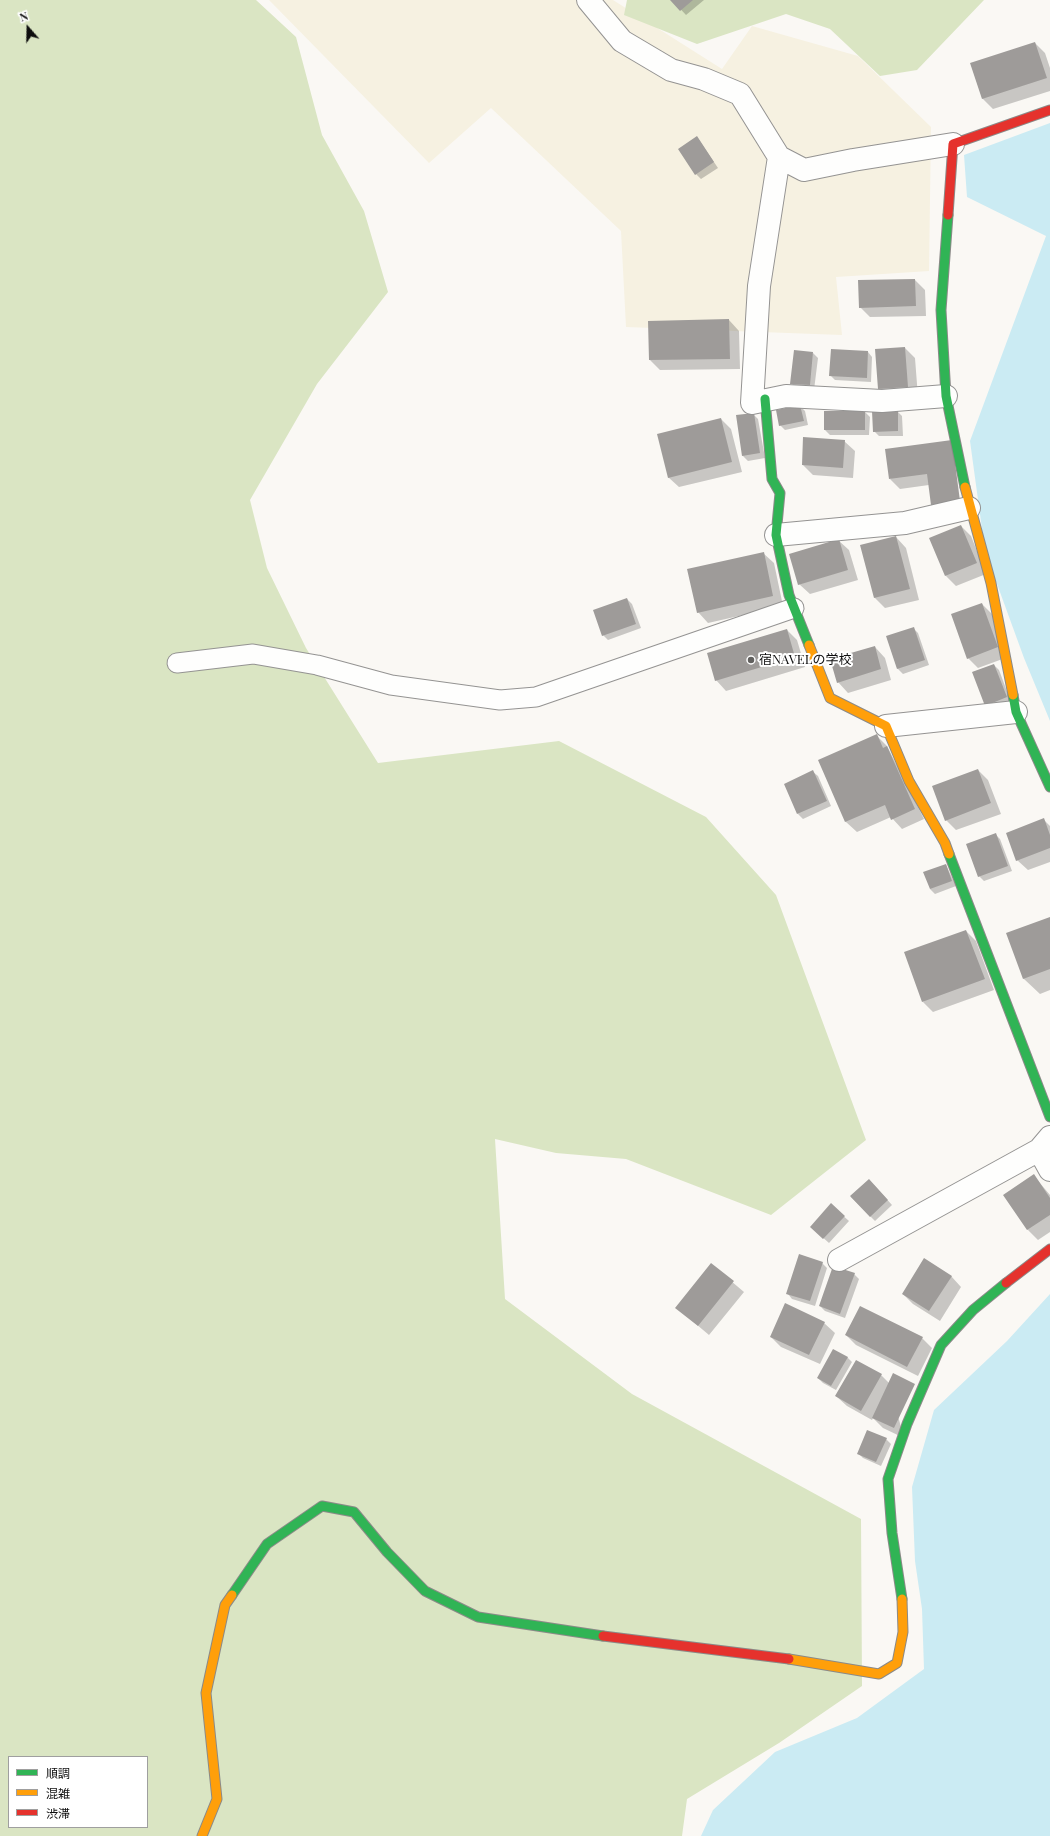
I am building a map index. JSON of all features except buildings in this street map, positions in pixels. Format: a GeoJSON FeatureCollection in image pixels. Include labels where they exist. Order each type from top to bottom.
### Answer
{"type":"FeatureCollection","features":[{"type":"Feature","properties":{"kind":"street"},"geometry":{"type":"LineString","coordinates":[[588,0],[622,41],[671,70],[704,79],[740,94],[779,157],[804,170],[853,160],[953,144],[1050,110]]}},
{"type":"Feature","properties":{"kind":"street"},"geometry":{"type":"LineString","coordinates":[[953,144],[941,310],[946,396],[969,508],[991,583],[1016,712],[1050,787]]}},
{"type":"Feature","properties":{"kind":"street"},"geometry":{"type":"LineString","coordinates":[[779,157],[758,286],[752,403],[765,399],[786,396],[815,396],[882,401],[946,396]]}},
{"type":"Feature","properties":{"kind":"street"},"geometry":{"type":"LineString","coordinates":[[765,399],[772,479],[780,493],[776,535],[789,595],[830,698],[886,726],[1016,712]]}},
{"type":"Feature","properties":{"kind":"street"},"geometry":{"type":"LineString","coordinates":[[776,535],[905,523],[969,508]]}},
{"type":"Feature","properties":{"kind":"street"},"geometry":{"type":"LineString","coordinates":[[886,726],[909,781],[945,844],[1050,1117]]}},
{"type":"Feature","properties":{"kind":"street"},"geometry":{"type":"LineString","coordinates":[[839,1260],[1044,1144],[1050,1170]]}},
{"type":"Feature","properties":{"kind":"street"},"geometry":{"type":"LineString","coordinates":[[202,1836],[217,1799],[206,1693],[225,1605],[267,1544],[322,1506],[354,1512],[387,1552],[425,1591],[478,1617],[564,1631],[765,1655],[878,1674],[897,1663],[903,1632],[902,1591],[892,1533],[888,1479],[907,1424],[941,1345],[973,1310],[1050,1249]]}},
{"type":"Feature","properties":{"kind":"lane"},"geometry":{"type":"LineString","coordinates":[[177,663],[252,654],[317,665],[391,685],[500,700],[536,697],[794,608]]}},
{"type":"Feature","properties":{"kind":"shaded area"},"geometry":{"type":"Polygon","coordinates":[[[269,0],[613,0],[722,69],[752,26],[858,56],[931,127],[929,271],[836,277],[842,335],[626,327],[621,231],[491,108],[429,163],[269,0]]]}},
{"type":"Feature","properties":{"kind":"green space"},"geometry":{"type":"Polygon","coordinates":[[[0,0],[256,0],[296,37],[322,135],[364,211],[388,292],[317,384],[250,500],[267,568],[306,648],[378,763],[559,741],[706,817],[776,895],[866,1140],[771,1215],[626,1159],[556,1153],[495,1139],[505,1299],[632,1394],[861,1519],[862,1686],[779,1743],[687,1799],[682,1836],[0,1836],[0,0]]]}},
{"type":"Feature","properties":{"kind":"green space"},"geometry":{"type":"Polygon","coordinates":[[[627,0],[984,0],[917,70],[880,76],[830,29],[786,14],[697,44],[624,15],[627,0]]]}},
{"type":"Feature","properties":{"kind":"water"},"geometry":{"type":"Polygon","coordinates":[[[1050,123],[1050,721],[1024,658],[985,551],[970,441],[1046,236],[967,197],[964,155],[1050,123]]]}},
{"type":"Feature","properties":{"kind":"water"},"geometry":{"type":"Polygon","coordinates":[[[1050,1294],[1050,1836],[701,1836],[713,1810],[775,1752],[857,1718],[924,1669],[922,1609],[915,1561],[912,1487],[934,1410],[1007,1341],[1050,1294]]]}},
{"type":"Feature","properties":{"kind":"traffic: fast"},"geometry":{"type":"LineString","coordinates":[[948,215],[941,310],[946,396],[965,487]]}},
{"type":"Feature","properties":{"kind":"traffic: fast"},"geometry":{"type":"LineString","coordinates":[[765,399],[772,479],[780,493],[776,535],[789,595],[809,645]]}},
{"type":"Feature","properties":{"kind":"traffic: fast"},"geometry":{"type":"LineString","coordinates":[[1013,695],[1016,712],[1050,787]]}},
{"type":"Feature","properties":{"kind":"traffic: fast"},"geometry":{"type":"LineString","coordinates":[[949,854],[1050,1117]]}},
{"type":"Feature","properties":{"kind":"traffic: fast"},"geometry":{"type":"LineString","coordinates":[[902,1599],[892,1533],[888,1479],[907,1424],[941,1345],[973,1310],[1006,1283]]}},
{"type":"Feature","properties":{"kind":"traffic: fast"},"geometry":{"type":"LineString","coordinates":[[232,1595],[267,1544],[322,1506],[354,1512],[387,1552],[425,1591],[478,1617],[603,1636]]}},
{"type":"Feature","properties":{"kind":"traffic: slow"},"geometry":{"type":"LineString","coordinates":[[965,487],[991,583],[1013,695]]}},
{"type":"Feature","properties":{"kind":"traffic: slow"},"geometry":{"type":"LineString","coordinates":[[809,645],[830,698],[886,726],[909,781],[945,843],[949,854]]}},
{"type":"Feature","properties":{"kind":"traffic: slow"},"geometry":{"type":"LineString","coordinates":[[202,1836],[217,1799],[206,1693],[225,1605],[232,1595]]}},
{"type":"Feature","properties":{"kind":"traffic: slow"},"geometry":{"type":"LineString","coordinates":[[789,1659],[879,1674],[897,1663],[903,1632],[902,1599]]}},
{"type":"Feature","properties":{"kind":"traffic: jam"},"geometry":{"type":"LineString","coordinates":[[948,215],[953,144],[1050,110]]}},
{"type":"Feature","properties":{"kind":"traffic: jam"},"geometry":{"type":"LineString","coordinates":[[1006,1283],[1050,1249]]}},
{"type":"Feature","properties":{"kind":"traffic: jam"},"geometry":{"type":"LineString","coordinates":[[603,1636],[789,1659]]}},
{"type":"Feature","properties":{"kind":"place","name":"宿NAVELの学校"},"geometry":{"type":"Point","coordinates":[751,660]}}]}
